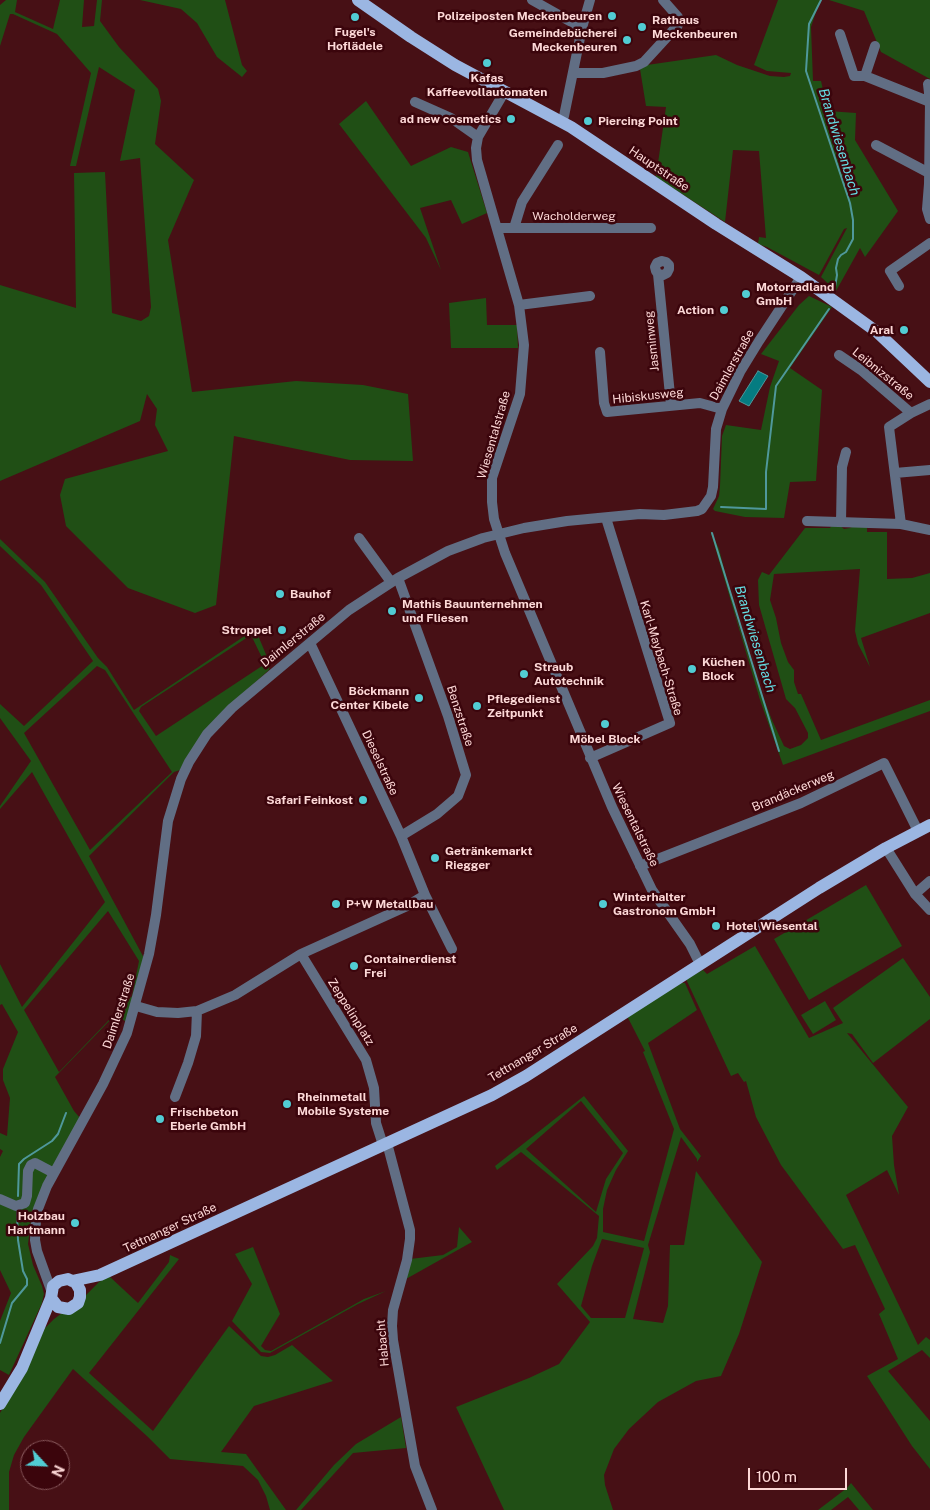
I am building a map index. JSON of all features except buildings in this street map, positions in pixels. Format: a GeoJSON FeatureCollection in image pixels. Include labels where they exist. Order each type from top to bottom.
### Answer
{"type":"FeatureCollection","features":[{"type":"Feature","properties":{"kind":"main road","name":"Hauptstraße"},"geometry":{"type":"LineString","coordinates":[[358,0],[455,65],[562,122],[716,224],[801,277],[876,332],[929,378]]}},
{"type":"Feature","properties":{"kind":"main road","name":"Tettnanger Straße"},"geometry":{"type":"LineString","coordinates":[[68,1280],[87,1279],[100,1275],[477,1102],[526,1076],[818,888],[886,848],[930,825]]}},
{"type":"Feature","properties":{"kind":"main road","name":"Tettnanger Straße"},"geometry":{"type":"LineString","coordinates":[[81,1294],[100,1275]]}},
{"type":"Feature","properties":{"kind":"main road"},"geometry":{"type":"LineString","coordinates":[[0,1404],[18,1376],[40,1327],[51,1294],[56,1283],[68,1280],[79,1287],[81,1294],[75,1306],[69,1309],[62,1309],[55,1305],[51,1294]]}},
{"type":"Feature","properties":{"kind":"main road"},"geometry":{"type":"LineString","coordinates":[[40,1327],[62,1309]]}},
{"type":"Feature","properties":{"kind":"street"},"geometry":{"type":"LineString","coordinates":[[532,0],[582,28]]}},
{"type":"Feature","properties":{"kind":"street"},"geometry":{"type":"LineString","coordinates":[[562,122],[582,28],[590,0]]}},
{"type":"Feature","properties":{"kind":"street"},"geometry":{"type":"LineString","coordinates":[[573,73],[603,73],[636,66],[644,62],[678,26],[678,17],[662,0]]}},
{"type":"Feature","properties":{"kind":"street"},"geometry":{"type":"LineString","coordinates":[[840,34],[854,76],[864,76],[930,102]]}},
{"type":"Feature","properties":{"kind":"street"},"geometry":{"type":"LineString","coordinates":[[864,76],[875,46]]}},
{"type":"Feature","properties":{"kind":"street"},"geometry":{"type":"LineString","coordinates":[[928,84],[930,132],[927,209],[930,219]]}},
{"type":"Feature","properties":{"kind":"street","name":"Wiesentalstraße"},"geometry":{"type":"LineString","coordinates":[[505,91],[478,136],[477,160],[519,305],[524,345],[520,394],[492,478],[492,502],[499,534],[505,553],[590,758],[640,866],[652,890],[690,944],[700,964]]}},
{"type":"Feature","properties":{"kind":"street"},"geometry":{"type":"LineString","coordinates":[[415,102],[451,118],[478,136]]}},
{"type":"Feature","properties":{"kind":"street"},"geometry":{"type":"LineString","coordinates":[[514,228],[522,202],[558,145]]}},
{"type":"Feature","properties":{"kind":"street"},"geometry":{"type":"LineString","coordinates":[[876,145],[929,180]]}},
{"type":"Feature","properties":{"kind":"street","name":"Wacholderweg"},"geometry":{"type":"LineString","coordinates":[[497,228],[652,228]]}},
{"type":"Feature","properties":{"kind":"street"},"geometry":{"type":"LineString","coordinates":[[899,286],[890,271],[930,243]]}},
{"type":"Feature","properties":{"kind":"street","name":"Jasminweg"},"geometry":{"type":"LineString","coordinates":[[658,274],[671,405]]}},
{"type":"Feature","properties":{"kind":"street","name":"Daimlerstraße"},"geometry":{"type":"LineString","coordinates":[[51,1294],[44,1267],[37,1250],[36,1220],[42,1198],[54,1173],[111,1070],[127,1033],[149,954],[156,916],[168,821],[181,779],[197,749],[232,708],[349,610],[395,580],[448,550],[499,534],[567,521],[640,514],[664,515],[697,511],[705,506],[713,488],[716,429],[722,409],[745,364],[801,277]]}},
{"type":"Feature","properties":{"kind":"street"},"geometry":{"type":"LineString","coordinates":[[519,305],[590,296]]}},
{"type":"Feature","properties":{"kind":"street","name":"Hibiskusweg"},"geometry":{"type":"LineString","coordinates":[[600,352],[604,403],[608,412],[700,403],[722,409]]}},
{"type":"Feature","properties":{"kind":"street","name":"Leibnizstraße"},"geometry":{"type":"LineString","coordinates":[[839,355],[861,370],[911,412]]}},
{"type":"Feature","properties":{"kind":"street"},"geometry":{"type":"LineString","coordinates":[[901,524],[889,426],[911,412],[930,404]]}},
{"type":"Feature","properties":{"kind":"street"},"geometry":{"type":"LineString","coordinates":[[841,522],[842,467],[846,452]]}},
{"type":"Feature","properties":{"kind":"street"},"geometry":{"type":"LineString","coordinates":[[895,473],[930,470]]}},
{"type":"Feature","properties":{"kind":"street","name":"Karl-Maybach-Straße"},"geometry":{"type":"LineString","coordinates":[[590,758],[670,723],[606,518]]}},
{"type":"Feature","properties":{"kind":"street"},"geometry":{"type":"LineString","coordinates":[[806,521],[901,524],[930,530]]}},
{"type":"Feature","properties":{"kind":"street","name":"Benzstraße"},"geometry":{"type":"LineString","coordinates":[[359,538],[395,580],[448,716],[466,775],[458,796],[437,814],[401,836]]}},
{"type":"Feature","properties":{"kind":"street","name":"Dieselstraße"},"geometry":{"type":"LineString","coordinates":[[310,643],[401,836],[425,895],[452,949]]}},
{"type":"Feature","properties":{"kind":"street","name":"Brandäckerweg"},"geometry":{"type":"LineString","coordinates":[[640,866],[801,803],[884,763],[918,831]]}},
{"type":"Feature","properties":{"kind":"street"},"geometry":{"type":"LineString","coordinates":[[886,848],[915,894],[930,910]]}},
{"type":"Feature","properties":{"kind":"street"},"geometry":{"type":"LineString","coordinates":[[915,894],[930,881]]}},
{"type":"Feature","properties":{"kind":"street"},"geometry":{"type":"LineString","coordinates":[[136,1006],[157,1012],[178,1013],[197,1011],[235,995],[301,954],[405,907],[425,895]]}},
{"type":"Feature","properties":{"kind":"street","name":"Zeppelinplatz"},"geometry":{"type":"LineString","coordinates":[[301,954],[366,1060],[374,1088],[376,1123],[385,1144]]}},
{"type":"Feature","properties":{"kind":"street"},"geometry":{"type":"LineString","coordinates":[[175,1097],[196,1036],[197,1011]]}},
{"type":"Feature","properties":{"kind":"street","name":"Habacht"},"geometry":{"type":"LineString","coordinates":[[385,1144],[410,1230],[407,1260],[393,1310],[393,1340],[415,1466],[432,1510]]}},
{"type":"Feature","properties":{"kind":"street"},"geometry":{"type":"LineString","coordinates":[[0,1199],[16,1206],[25,1203],[28,1171],[31,1165],[35,1163],[54,1173]]}},
{"type":"Feature","properties":{"kind":"street"},"geometry":{"type":"LineString","coordinates":[[44,1267],[68,1280]]}},
{"type":"Feature","properties":{"kind":"green space"},"geometry":{"type":"Polygon","coordinates":[[[6,0],[17,0],[15,12],[53,29],[60,0],[84,0],[82,27],[94,26],[97,0],[102,0],[100,21],[119,47],[158,89],[161,101],[155,144],[194,180],[168,240],[192,392],[296,381],[363,385],[408,394],[413,461],[350,460],[234,436],[216,605],[195,613],[128,588],[66,526],[60,495],[65,479],[168,451],[155,425],[157,409],[147,394],[140,421],[0,481],[0,285],[76,308],[74,173],[105,172],[112,313],[141,321],[149,316],[151,307],[140,158],[120,161],[135,90],[99,67],[76,166],[70,166],[91,73],[57,34],[13,14],[10,14],[0,46],[0,5],[6,0]]]}},
{"type":"Feature","properties":{"kind":"green space"},"geometry":{"type":"Polygon","coordinates":[[[140,0],[225,0],[242,65],[247,71],[242,77],[217,57],[197,23],[181,9],[140,0]]]}},
{"type":"Feature","properties":{"kind":"green space"},"geometry":{"type":"Polygon","coordinates":[[[778,0],[820,0],[811,27],[813,81],[821,81],[828,111],[856,113],[855,140],[898,211],[865,257],[860,248],[836,291],[821,277],[847,228],[844,229],[819,275],[758,244],[759,237],[766,238],[759,151],[733,150],[725,222],[656,177],[666,107],[646,106],[640,69],[647,65],[716,55],[737,65],[770,76],[790,76],[791,73],[767,71],[754,65],[778,0]]]}},
{"type":"Feature","properties":{"kind":"green space"},"geometry":{"type":"Polygon","coordinates":[[[829,0],[930,0],[930,79],[881,52],[864,11],[829,0]]]}},
{"type":"Feature","properties":{"kind":"green space"},"geometry":{"type":"Polygon","coordinates":[[[366,101],[411,166],[451,147],[468,152],[487,213],[462,224],[451,200],[420,208],[441,270],[426,238],[339,124],[366,101]]]}},
{"type":"Feature","properties":{"kind":"green space"},"geometry":{"type":"Polygon","coordinates":[[[809,296],[832,307],[790,368],[822,390],[816,481],[790,482],[784,518],[745,517],[715,511],[713,509],[719,496],[720,486],[722,436],[726,425],[761,430],[770,387],[779,361],[761,354],[799,305],[809,296]]]}},
{"type":"Feature","properties":{"kind":"green space"},"geometry":{"type":"Polygon","coordinates":[[[486,298],[487,325],[517,325],[518,348],[451,348],[449,303],[486,298]]]}},
{"type":"Feature","properties":{"kind":"green space"},"geometry":{"type":"Polygon","coordinates":[[[832,525],[839,525],[844,529],[853,526],[867,527],[867,532],[887,532],[887,579],[912,578],[930,573],[930,613],[861,638],[870,667],[858,644],[855,631],[860,569],[774,574],[770,600],[781,643],[788,662],[794,670],[794,682],[798,694],[801,694],[821,740],[930,700],[930,711],[783,765],[760,700],[710,530],[719,549],[737,619],[756,679],[784,746],[790,749],[801,745],[808,738],[808,733],[795,708],[786,699],[759,605],[758,580],[762,572],[769,575],[805,528],[830,528],[832,525]]]}},
{"type":"Feature","properties":{"kind":"green space"},"geometry":{"type":"Polygon","coordinates":[[[0,539],[45,582],[98,658],[107,667],[134,710],[252,631],[257,633],[270,664],[269,670],[221,713],[180,770],[174,772],[89,856],[144,958],[126,1022],[116,1014],[55,1077],[74,1111],[81,1119],[32,1211],[28,1244],[33,1265],[44,1294],[42,1303],[9,1375],[0,1370],[0,1321],[11,1293],[0,1270],[0,1157],[3,1151],[0,1149],[0,1133],[7,1136],[10,1098],[3,1080],[3,1069],[18,1032],[2,1004],[0,1005],[0,964],[22,1007],[105,902],[32,772],[0,809],[0,806],[31,761],[0,718],[0,704],[24,726],[93,661],[41,585],[0,546],[0,539]],[[251,635],[141,707],[139,711],[156,736],[265,664],[251,635]],[[97,666],[24,733],[90,850],[172,772],[105,670],[97,666]],[[108,911],[24,1010],[59,1072],[132,996],[139,961],[108,911]]]}},
{"type":"Feature","properties":{"kind":"green space"},"geometry":{"type":"Polygon","coordinates":[[[866,885],[902,946],[809,1000],[774,939],[866,885]]]}},
{"type":"Feature","properties":{"kind":"green space"},"geometry":{"type":"Polygon","coordinates":[[[755,946],[809,1038],[843,1023],[833,1008],[903,958],[930,997],[930,1019],[873,1063],[852,1034],[847,1033],[908,1107],[892,1136],[899,1195],[887,1170],[846,1195],[918,1345],[926,1337],[930,1340],[930,1358],[922,1350],[888,1371],[930,1421],[930,1469],[912,1446],[867,1376],[898,1359],[879,1314],[885,1309],[855,1245],[843,1249],[781,1165],[756,1117],[746,1081],[744,1082],[738,1073],[731,1076],[686,979],[703,970],[707,974],[755,946]]]}},
{"type":"Feature","properties":{"kind":"green space"},"geometry":{"type":"Polygon","coordinates":[[[681,983],[685,983],[697,1010],[648,1043],[680,1129],[701,1156],[697,1162],[697,1159],[681,1137],[648,1245],[650,1252],[633,1319],[663,1323],[668,1306],[670,1245],[684,1245],[696,1171],[762,1262],[739,1334],[721,1376],[696,1381],[658,1402],[629,1429],[614,1449],[604,1475],[605,1485],[613,1510],[504,1510],[456,1407],[559,1364],[590,1322],[557,1284],[593,1246],[597,1238],[599,1216],[521,1152],[497,1170],[495,1166],[584,1096],[628,1151],[616,1170],[607,1190],[603,1209],[603,1232],[644,1241],[674,1129],[643,1052],[645,1051],[627,1016],[681,983]],[[581,1101],[526,1149],[596,1212],[606,1179],[623,1153],[581,1101]],[[602,1239],[581,1306],[591,1318],[625,1318],[644,1248],[602,1239]]]}},
{"type":"Feature","properties":{"kind":"green space"},"geometry":{"type":"Polygon","coordinates":[[[825,1001],[836,1020],[813,1034],[801,1015],[825,1001]]]}},
{"type":"Feature","properties":{"kind":"green space"},"geometry":{"type":"Polygon","coordinates":[[[459,1227],[472,1242],[406,1279],[410,1259],[443,1255],[457,1247],[459,1227]]]}},
{"type":"Feature","properties":{"kind":"green space"},"geometry":{"type":"Polygon","coordinates":[[[253,1247],[280,1314],[261,1346],[265,1350],[271,1351],[364,1299],[386,1291],[358,1304],[270,1353],[261,1352],[232,1321],[252,1284],[235,1254],[253,1247]]]}},
{"type":"Feature","properties":{"kind":"green space"},"geometry":{"type":"Polygon","coordinates":[[[170,1255],[179,1259],[89,1373],[153,1431],[229,1326],[261,1356],[275,1355],[292,1345],[333,1381],[254,1406],[221,1452],[246,1454],[286,1510],[270,1510],[258,1480],[243,1466],[170,1459],[73,1369],[22,1440],[20,1440],[9,1472],[9,1510],[0,1510],[0,1413],[25,1370],[45,1328],[85,1296],[99,1282],[109,1276],[138,1303],[169,1262],[170,1255]]]}},
{"type":"Feature","properties":{"kind":"green space"},"geometry":{"type":"Polygon","coordinates":[[[401,1417],[406,1448],[353,1453],[301,1510],[296,1510],[334,1465],[356,1444],[401,1417]]]}},
{"type":"Feature","properties":{"kind":"green space"},"geometry":{"type":"Polygon","coordinates":[[[851,1483],[873,1510],[859,1510],[848,1497],[831,1510],[818,1510],[847,1488],[851,1483]]]}},
{"type":"Feature","properties":{"kind":"water"},"geometry":{"type":"Polygon","coordinates":[[[758,371],[768,376],[749,406],[739,401],[758,371]]]}},
{"type":"Feature","properties":{"kind":"waterway","name":"Brandwiesenbach"},"geometry":{"type":"LineString","coordinates":[[821,0],[809,24],[806,71],[850,203],[853,220],[853,239],[846,252],[838,259],[835,287]]}},
{"type":"Feature","properties":{"kind":"waterway","name":"Brandwiesenbach"},"geometry":{"type":"LineString","coordinates":[[721,507],[766,509],[766,472],[776,386],[829,309]]}},
{"type":"Feature","properties":{"kind":"waterway","name":"Brandwiesenbach"},"geometry":{"type":"LineString","coordinates":[[712,533],[779,751]]}},
{"type":"Feature","properties":{"kind":"waterway"},"geometry":{"type":"LineString","coordinates":[[18,1196],[19,1164],[52,1141],[58,1134],[66,1113]]}},
{"type":"Feature","properties":{"kind":"waterway"},"geometry":{"type":"LineString","coordinates":[[0,1343],[12,1303],[27,1285],[18,1240],[17,1212]]}},
{"type":"Feature","properties":{"kind":"place","name":"Polizeiposten Meckenbeuren"},"geometry":{"type":"Point","coordinates":[612,16]}},
{"type":"Feature","properties":{"kind":"place","name":"Fugel's Hoflädele"},"geometry":{"type":"Point","coordinates":[355,17]}},
{"type":"Feature","properties":{"kind":"place","name":"Rathaus Meckenbeuren"},"geometry":{"type":"Point","coordinates":[642,27]}},
{"type":"Feature","properties":{"kind":"place","name":"Gemeindebücherei Meckenbeuren"},"geometry":{"type":"Point","coordinates":[627,40]}},
{"type":"Feature","properties":{"kind":"place","name":"Kafas Kaffeevollautomaten"},"geometry":{"type":"Point","coordinates":[487,63]}},
{"type":"Feature","properties":{"kind":"place","name":"ad new cosmetics"},"geometry":{"type":"Point","coordinates":[511,119]}},
{"type":"Feature","properties":{"kind":"place","name":"Piercing Point"},"geometry":{"type":"Point","coordinates":[588,121]}},
{"type":"Feature","properties":{"kind":"place","name":"Motorradland GmbH"},"geometry":{"type":"Point","coordinates":[746,294]}},
{"type":"Feature","properties":{"kind":"place","name":"Action"},"geometry":{"type":"Point","coordinates":[724,310]}},
{"type":"Feature","properties":{"kind":"place","name":"Aral"},"geometry":{"type":"Point","coordinates":[904,330]}},
{"type":"Feature","properties":{"kind":"place","name":"Bauhof"},"geometry":{"type":"Point","coordinates":[280,594]}},
{"type":"Feature","properties":{"kind":"place","name":"Mathis Bauunternehmen und Fliesen"},"geometry":{"type":"Point","coordinates":[392,611]}},
{"type":"Feature","properties":{"kind":"place","name":"Stroppel"},"geometry":{"type":"Point","coordinates":[282,630]}},
{"type":"Feature","properties":{"kind":"place","name":"Küchen Block"},"geometry":{"type":"Point","coordinates":[692,669]}},
{"type":"Feature","properties":{"kind":"place","name":"Straub Autotechnik"},"geometry":{"type":"Point","coordinates":[524,674]}},
{"type":"Feature","properties":{"kind":"place","name":"Böckmann Center Kibele"},"geometry":{"type":"Point","coordinates":[419,698]}},
{"type":"Feature","properties":{"kind":"place","name":"Pflegedienst Zeitpunkt"},"geometry":{"type":"Point","coordinates":[477,706]}},
{"type":"Feature","properties":{"kind":"place","name":"Möbel Block"},"geometry":{"type":"Point","coordinates":[605,724]}},
{"type":"Feature","properties":{"kind":"place","name":"Safari Feinkost"},"geometry":{"type":"Point","coordinates":[363,800]}},
{"type":"Feature","properties":{"kind":"place","name":"Getränkemarkt Riegger"},"geometry":{"type":"Point","coordinates":[435,858]}},
{"type":"Feature","properties":{"kind":"place","name":"P+W Metallbau"},"geometry":{"type":"Point","coordinates":[336,904]}},
{"type":"Feature","properties":{"kind":"place","name":"Winterhalter Gastronom GmbH"},"geometry":{"type":"Point","coordinates":[603,904]}},
{"type":"Feature","properties":{"kind":"place","name":"Hotel Wiesental"},"geometry":{"type":"Point","coordinates":[716,926]}},
{"type":"Feature","properties":{"kind":"place","name":"Containerdienst Frei"},"geometry":{"type":"Point","coordinates":[354,966]}},
{"type":"Feature","properties":{"kind":"place","name":"Rheinmetall Mobile Systeme"},"geometry":{"type":"Point","coordinates":[287,1104]}},
{"type":"Feature","properties":{"kind":"place","name":"Frischbeton Eberle GmbH"},"geometry":{"type":"Point","coordinates":[160,1119]}},
{"type":"Feature","properties":{"kind":"place","name":"Holzbau Hartmann"},"geometry":{"type":"Point","coordinates":[75,1223]}}]}
